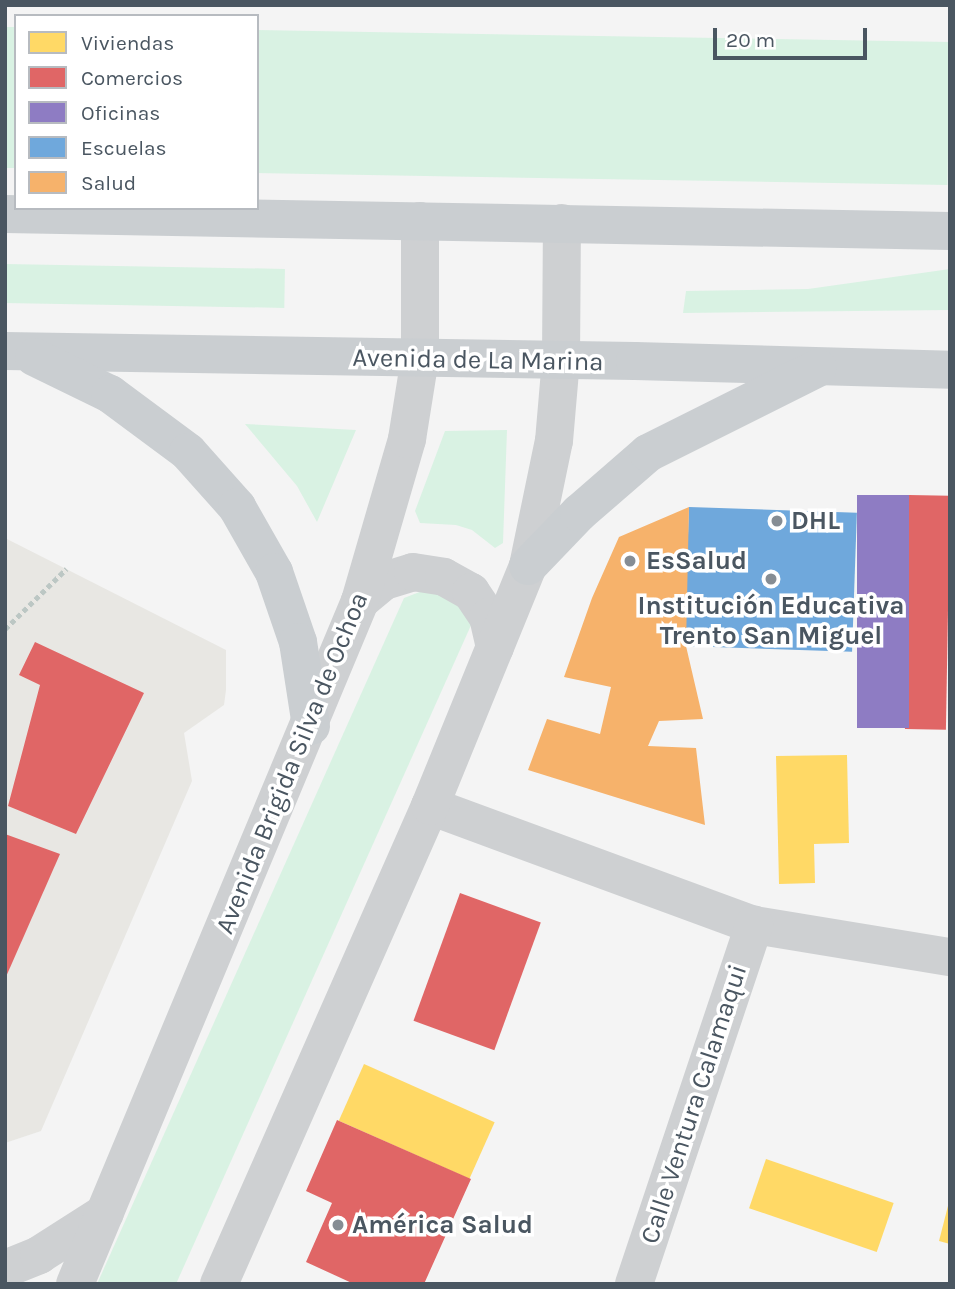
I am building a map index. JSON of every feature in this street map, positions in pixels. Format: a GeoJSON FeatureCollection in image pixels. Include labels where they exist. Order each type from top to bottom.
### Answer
{"type":"FeatureCollection","features":[{"type":"Feature","properties":{"kind":"main road"},"geometry":{"type":"LineString","coordinates":[[5,214],[950,230]]}},
{"type":"Feature","properties":{"kind":"main road"},"geometry":{"type":"LineString","coordinates":[[14,351],[110,394],[188,452],[237,507],[274,572],[298,642],[311,726]]}},
{"type":"Feature","properties":{"kind":"main road","name":"Avenida de La Marina"},"geometry":{"type":"LineString","coordinates":[[14,351],[561,360],[950,370]]}},
{"type":"Feature","properties":{"kind":"main road"},"geometry":{"type":"LineString","coordinates":[[528,566],[603,490],[649,453],[823,366]]}},
{"type":"Feature","properties":{"kind":"street","name":"Avenida Brigida Silva de Ochoa"},"geometry":{"type":"LineString","coordinates":[[75,1284],[311,726],[360,601],[407,439],[420,358],[420,221]]}},
{"type":"Feature","properties":{"kind":"street"},"geometry":{"type":"LineString","coordinates":[[219,1284],[430,806],[528,566],[554,441],[561,360],[562,223]]}},
{"type":"Feature","properties":{"kind":"street"},"geometry":{"type":"LineString","coordinates":[[360,601],[384,581],[414,572],[444,577],[471,592],[488,617],[495,647]]}},
{"type":"Feature","properties":{"kind":"street"},"geometry":{"type":"LineString","coordinates":[[430,806],[754,925],[950,957]]}},
{"type":"Feature","properties":{"kind":"street","name":"Calle Ventura Calamaqui"},"geometry":{"type":"LineString","coordinates":[[634,1284],[754,925]]}},
{"type":"Feature","properties":{"kind":"street"},"geometry":{"type":"LineString","coordinates":[[5,1269],[39,1255],[105,1213]]}},
{"type":"Feature","properties":{"kind":"path"},"geometry":{"type":"LineString","coordinates":[[5,629],[66,569]]}},
{"type":"Feature","properties":{"kind":"shaded area"},"geometry":{"type":"Polygon","coordinates":[[[5,538],[226,650],[226,690],[224,705],[184,733],[192,781],[41,1131],[5,1143],[5,538]]]}},
{"type":"Feature","properties":{"kind":"green space"},"geometry":{"type":"Polygon","coordinates":[[[5,27],[14,27],[14,168],[5,168],[5,27]]]}},
{"type":"Feature","properties":{"kind":"green space"},"geometry":{"type":"Polygon","coordinates":[[[259,30],[950,42],[947,185],[259,173],[259,30]]]}},
{"type":"Feature","properties":{"kind":"green space"},"geometry":{"type":"Polygon","coordinates":[[[5,264],[285,269],[284,308],[5,303],[5,264]]]}},
{"type":"Feature","properties":{"kind":"green space"},"geometry":{"type":"Polygon","coordinates":[[[950,269],[950,310],[683,313],[686,291],[808,289],[950,269]]]}},
{"type":"Feature","properties":{"kind":"green space"},"geometry":{"type":"Polygon","coordinates":[[[245,424],[356,430],[317,522],[297,486],[245,424]]]}},
{"type":"Feature","properties":{"kind":"green space"},"geometry":{"type":"Polygon","coordinates":[[[507,430],[503,543],[495,548],[472,530],[456,525],[420,523],[415,511],[445,431],[507,430]]]}},
{"type":"Feature","properties":{"kind":"green space"},"geometry":{"type":"Polygon","coordinates":[[[430,588],[464,591],[472,623],[176,1284],[97,1284],[404,598],[430,588]]]}},
{"type":"Feature","properties":{"kind":"building: Viviendas"},"geometry":{"type":"Polygon","coordinates":[[[847,755],[849,843],[814,844],[815,883],[779,884],[776,756],[847,755]]]}},
{"type":"Feature","properties":{"kind":"building: Viviendas"},"geometry":{"type":"Polygon","coordinates":[[[364,1064],[495,1122],[469,1179],[339,1121],[364,1064]]]}},
{"type":"Feature","properties":{"kind":"building: Viviendas"},"geometry":{"type":"Polygon","coordinates":[[[766,1159],[894,1203],[877,1252],[749,1208],[766,1159]]]}},
{"type":"Feature","properties":{"kind":"building: Viviendas"},"geometry":{"type":"Polygon","coordinates":[[[950,1202],[950,1244],[939,1241],[950,1202]]]}},
{"type":"Feature","properties":{"kind":"building: Comercios"},"geometry":{"type":"Polygon","coordinates":[[[909,495],[950,496],[946,730],[905,729],[909,495]]]}},
{"type":"Feature","properties":{"kind":"building: Comercios"},"geometry":{"type":"Polygon","coordinates":[[[35,642],[144,693],[76,834],[8,806],[40,685],[19,675],[35,642]]]}},
{"type":"Feature","properties":{"kind":"building: Comercios"},"geometry":{"type":"Polygon","coordinates":[[[5,834],[60,854],[5,979],[5,834]]]}},
{"type":"Feature","properties":{"kind":"building: Comercios"},"geometry":{"type":"Polygon","coordinates":[[[460,893],[541,922],[494,1050],[413,1021],[460,893]]]}},
{"type":"Feature","properties":{"kind":"building: Comercios"},"geometry":{"type":"Polygon","coordinates":[[[337,1120],[471,1179],[424,1284],[354,1284],[306,1262],[332,1203],[306,1191],[337,1120]]]}},
{"type":"Feature","properties":{"kind":"building: Oficinas"},"geometry":{"type":"Polygon","coordinates":[[[857,495],[909,495],[909,728],[857,728],[857,495]]]}},
{"type":"Feature","properties":{"kind":"building: Escuelas","name":"Institución Educativa Trento San Miguel"},"geometry":{"type":"Polygon","coordinates":[[[689,507],[857,513],[852,652],[684,646],[689,507]]]}},
{"type":"Feature","properties":{"kind":"building: Salud"},"geometry":{"type":"Polygon","coordinates":[[[689,507],[686,646],[703,719],[659,721],[648,746],[696,748],[705,825],[528,770],[547,719],[600,734],[611,687],[564,677],[592,598],[619,537],[689,507]]]}},
{"type":"Feature","properties":{"kind":"place","name":"DHL"},"geometry":{"type":"Point","coordinates":[777,521]}},
{"type":"Feature","properties":{"kind":"place","name":"EsSalud"},"geometry":{"type":"Point","coordinates":[630,561]}},
{"type":"Feature","properties":{"kind":"place","name":"Institución Educativa Trento San Miguel"},"geometry":{"type":"Point","coordinates":[771,579]}},
{"type":"Feature","properties":{"kind":"place","name":"América Salud"},"geometry":{"type":"Point","coordinates":[338,1225]}}]}
